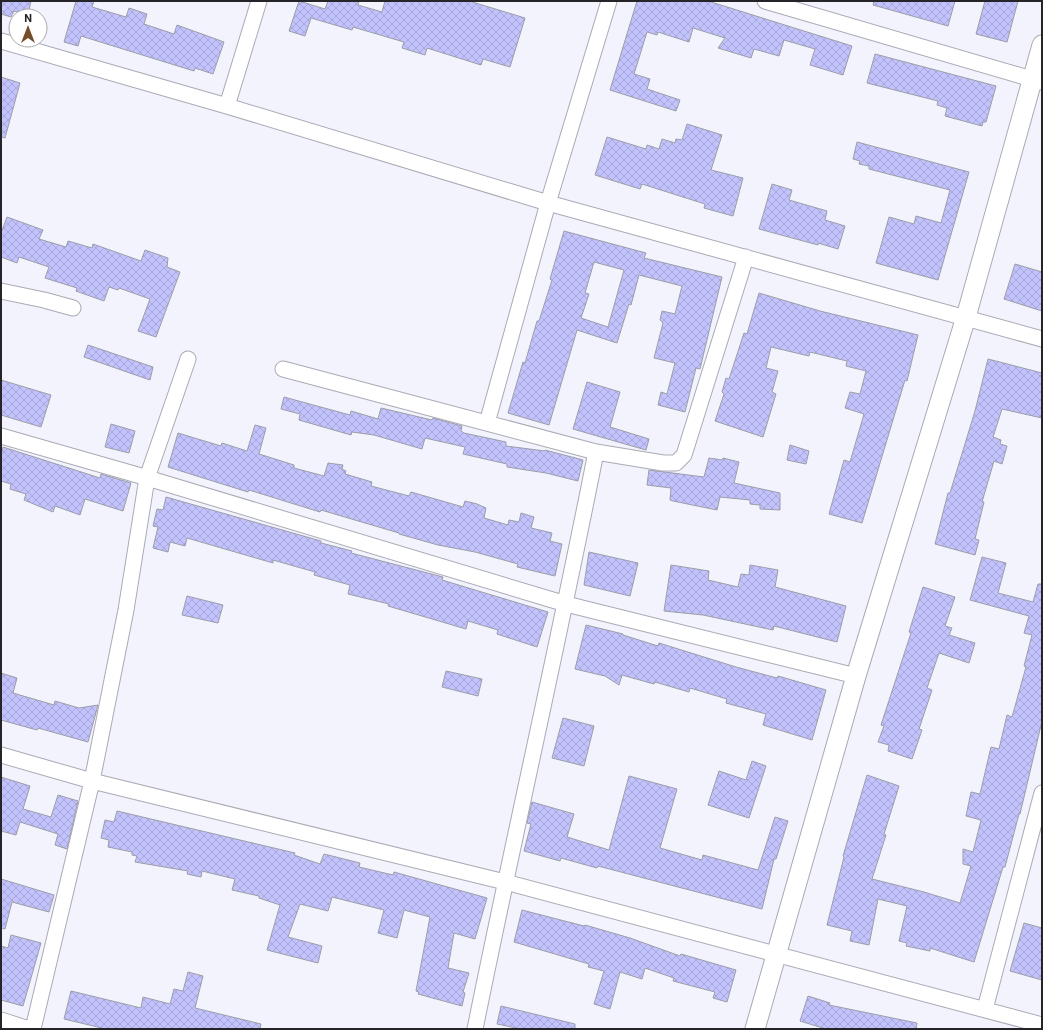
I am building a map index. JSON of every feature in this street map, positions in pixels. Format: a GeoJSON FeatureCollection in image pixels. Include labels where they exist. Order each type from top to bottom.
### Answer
{"type":"FeatureCollection","features":[{"type":"Feature","properties":{"kind":"street"},"geometry":{"type":"LineString","coordinates":[[227,106],[259,1]]}},
{"type":"Feature","properties":{"kind":"street"},"geometry":{"type":"LineString","coordinates":[[487,423],[548,203],[609,1]]}},
{"type":"Feature","properties":{"kind":"street"},"geometry":{"type":"LineString","coordinates":[[765,1],[1037,80]]}},
{"type":"Feature","properties":{"kind":"street"},"geometry":{"type":"LineString","coordinates":[[1,41],[227,106],[548,203],[1042,339]]}},
{"type":"Feature","properties":{"kind":"street"},"geometry":{"type":"LineString","coordinates":[[755,1029],[856,676],[1037,80],[1042,45]]}},
{"type":"Feature","properties":{"kind":"street"},"geometry":{"type":"LineString","coordinates":[[283,369],[596,452],[663,463],[676,463],[684,455],[746,257]]}},
{"type":"Feature","properties":{"kind":"street"},"geometry":{"type":"LineString","coordinates":[[1,291],[73,308]]}},
{"type":"Feature","properties":{"kind":"street"},"geometry":{"type":"LineString","coordinates":[[34,1029],[92,781],[126,610],[147,478],[188,359]]}},
{"type":"Feature","properties":{"kind":"street"},"geometry":{"type":"LineString","coordinates":[[1,436],[147,478],[566,604],[856,676]]}},
{"type":"Feature","properties":{"kind":"street"},"geometry":{"type":"LineString","coordinates":[[475,1029],[505,882],[566,604],[596,452]]}},
{"type":"Feature","properties":{"kind":"street"},"geometry":{"type":"LineString","coordinates":[[1,755],[92,781],[505,882],[777,953],[1042,1025]]}},
{"type":"Feature","properties":{"kind":"street"},"geometry":{"type":"LineString","coordinates":[[985,1009],[1041,801]]}},
{"type":"Feature","properties":{"kind":"street"},"geometry":{"type":"LineString","coordinates":[[1,1020],[29,1029]]}},
{"type":"Feature","properties":{"kind":"building"},"geometry":{"type":"Polygon","coordinates":[[[1,1],[31,1],[30,8],[8,8],[8,16],[1,14],[1,1]]]}},
{"type":"Feature","properties":{"kind":"building"},"geometry":{"type":"Polygon","coordinates":[[[76,1],[94,1],[92,7],[126,17],[129,8],[147,14],[144,24],[174,34],[177,25],[224,42],[213,74],[195,68],[194,71],[81,36],[78,46],[64,42],[76,1]]]}},
{"type":"Feature","properties":{"kind":"building"},"geometry":{"type":"Polygon","coordinates":[[[299,1],[325,9],[328,1],[359,1],[358,5],[382,12],[385,1],[469,1],[525,18],[510,67],[483,59],[481,65],[427,48],[425,55],[402,48],[404,42],[353,27],[352,30],[311,18],[305,36],[289,31],[299,1]]]}},
{"type":"Feature","properties":{"kind":"building"},"geometry":{"type":"Polygon","coordinates":[[[637,1],[708,1],[852,46],[843,75],[810,65],[815,49],[784,40],[779,56],[754,49],[751,58],[718,48],[725,38],[693,28],[689,42],[658,32],[657,35],[647,32],[634,74],[650,79],[647,89],[680,100],[676,111],[610,90],[637,1]]]}},
{"type":"Feature","properties":{"kind":"building"},"geometry":{"type":"Polygon","coordinates":[[[874,1],[955,1],[948,26],[873,5],[874,1]]]}},
{"type":"Feature","properties":{"kind":"building"},"geometry":{"type":"Polygon","coordinates":[[[985,1],[1018,1],[1007,42],[976,34],[985,1]]]}},
{"type":"Feature","properties":{"kind":"building"},"geometry":{"type":"Polygon","coordinates":[[[875,54],[996,86],[986,122],[983,122],[982,126],[945,116],[947,108],[937,105],[938,101],[867,83],[875,54]]]}},
{"type":"Feature","properties":{"kind":"building"},"geometry":{"type":"Polygon","coordinates":[[[1,77],[20,83],[5,138],[1,137],[1,77]]]}},
{"type":"Feature","properties":{"kind":"building"},"geometry":{"type":"Polygon","coordinates":[[[687,124],[722,135],[711,170],[743,178],[733,216],[704,208],[705,204],[642,184],[640,189],[595,175],[607,137],[646,149],[647,145],[659,149],[662,139],[675,143],[676,139],[682,140],[687,124]]]}},
{"type":"Feature","properties":{"kind":"building"},"geometry":{"type":"Polygon","coordinates":[[[857,142],[969,172],[938,280],[876,263],[889,217],[914,224],[916,216],[941,223],[950,190],[869,169],[869,166],[859,164],[860,161],[853,159],[857,142]]]}},
{"type":"Feature","properties":{"kind":"building"},"geometry":{"type":"Polygon","coordinates":[[[772,184],[792,190],[789,200],[827,211],[825,220],[845,226],[838,249],[759,229],[772,184]]]}},
{"type":"Feature","properties":{"kind":"building"},"geometry":{"type":"Polygon","coordinates":[[[7,217],[43,230],[39,239],[66,247],[68,241],[92,248],[93,244],[141,261],[145,250],[168,258],[167,267],[180,272],[156,337],[138,331],[150,299],[119,288],[118,290],[109,287],[104,301],[76,291],[77,288],[45,278],[49,267],[19,257],[17,263],[1,257],[1,233],[7,217]]]}},
{"type":"Feature","properties":{"kind":"building"},"geometry":{"type":"Polygon","coordinates":[[[564,231],[646,253],[644,258],[722,277],[700,369],[696,368],[685,412],[658,405],[661,392],[667,394],[675,363],[654,358],[663,323],[660,320],[662,311],[675,314],[682,286],[639,275],[631,305],[629,304],[617,343],[577,330],[549,425],[508,413],[523,362],[525,363],[537,321],[539,321],[552,280],[550,279],[564,231]],[[594,262],[585,293],[589,294],[581,318],[608,327],[624,270],[594,262]]]}},
{"type":"Feature","properties":{"kind":"building"},"geometry":{"type":"Polygon","coordinates":[[[1015,264],[1042,272],[1042,311],[1004,299],[1015,264]]]}},
{"type":"Feature","properties":{"kind":"building"},"geometry":{"type":"Polygon","coordinates":[[[759,293],[820,311],[918,335],[907,381],[905,380],[862,523],[829,514],[844,460],[850,462],[864,414],[845,408],[850,392],[860,394],[866,371],[846,366],[847,361],[810,352],[809,356],[771,347],[766,368],[778,371],[772,392],[776,394],[763,437],[715,421],[724,394],[722,392],[726,378],[729,379],[744,333],[747,334],[759,293]]]}},
{"type":"Feature","properties":{"kind":"building"},"geometry":{"type":"Polygon","coordinates":[[[88,345],[153,367],[150,380],[84,357],[88,345]]]}},
{"type":"Feature","properties":{"kind":"building"},"geometry":{"type":"Polygon","coordinates":[[[988,359],[1042,373],[1042,418],[1002,409],[993,437],[1001,440],[1000,444],[1007,446],[1002,464],[994,461],[982,502],[984,502],[975,539],[979,540],[975,555],[935,544],[948,493],[950,493],[975,411],[988,359]]]}},
{"type":"Feature","properties":{"kind":"building"},"geometry":{"type":"Polygon","coordinates":[[[1,380],[51,395],[41,427],[1,415],[1,380]]]}},
{"type":"Feature","properties":{"kind":"building"},"geometry":{"type":"Polygon","coordinates":[[[587,382],[620,392],[610,427],[649,439],[646,450],[573,429],[587,382]]]}},
{"type":"Feature","properties":{"kind":"building"},"geometry":{"type":"Polygon","coordinates":[[[284,397],[350,415],[351,411],[378,419],[381,408],[432,420],[433,418],[462,426],[461,431],[464,433],[506,442],[506,446],[545,450],[583,460],[578,481],[546,473],[507,467],[507,464],[463,454],[465,447],[425,438],[422,449],[374,435],[352,432],[351,435],[299,420],[300,414],[281,409],[284,397]]]}},
{"type":"Feature","properties":{"kind":"building"},"geometry":{"type":"Polygon","coordinates":[[[111,424],[135,431],[129,453],[105,447],[111,424]]]}},
{"type":"Feature","properties":{"kind":"building"},"geometry":{"type":"Polygon","coordinates":[[[255,425],[266,428],[259,454],[294,465],[294,468],[324,476],[328,463],[343,465],[342,469],[346,471],[345,474],[372,482],[371,486],[409,496],[411,492],[463,507],[465,501],[477,504],[486,508],[484,518],[508,525],[509,520],[519,522],[521,513],[534,517],[531,528],[552,533],[550,541],[562,544],[555,576],[517,567],[518,564],[475,552],[438,545],[399,534],[321,510],[320,512],[249,490],[248,492],[168,467],[178,433],[221,446],[222,443],[247,451],[255,425]]]}},
{"type":"Feature","properties":{"kind":"building"},"geometry":{"type":"Polygon","coordinates":[[[790,445],[809,451],[806,464],[787,460],[790,445]]]}},
{"type":"Feature","properties":{"kind":"building"},"geometry":{"type":"Polygon","coordinates":[[[3,447],[100,478],[101,474],[131,483],[123,511],[85,499],[80,515],[55,506],[53,512],[24,500],[26,494],[10,489],[11,484],[1,481],[1,454],[3,447]]]}},
{"type":"Feature","properties":{"kind":"building"},"geometry":{"type":"Polygon","coordinates":[[[709,458],[722,460],[723,458],[739,462],[734,483],[780,493],[780,510],[760,509],[760,505],[750,504],[750,500],[720,497],[717,510],[670,500],[671,488],[647,485],[649,470],[704,477],[709,458]]]}},
{"type":"Feature","properties":{"kind":"building"},"geometry":{"type":"Polygon","coordinates":[[[166,497],[321,541],[321,543],[352,551],[351,553],[443,577],[442,580],[548,612],[537,647],[497,634],[498,630],[468,621],[466,629],[388,606],[389,604],[348,594],[350,585],[314,575],[315,572],[273,560],[273,563],[187,538],[185,546],[170,542],[168,552],[153,548],[158,527],[153,526],[157,509],[163,510],[166,497]]]}},
{"type":"Feature","properties":{"kind":"building"},"geometry":{"type":"Polygon","coordinates":[[[589,552],[638,563],[630,596],[584,585],[589,552]]]}},
{"type":"Feature","properties":{"kind":"building"},"geometry":{"type":"Polygon","coordinates":[[[982,557],[1006,563],[998,593],[1033,602],[1038,584],[1042,584],[1042,721],[1020,814],[1005,867],[1003,867],[974,962],[930,948],[930,951],[906,946],[907,943],[899,941],[907,906],[878,899],[869,945],[850,941],[852,931],[827,925],[844,857],[843,856],[867,775],[899,786],[872,879],[960,903],[971,866],[963,864],[963,849],[973,852],[981,820],[966,816],[971,792],[980,794],[991,747],[999,749],[1007,715],[1012,717],[1026,667],[1024,666],[1032,635],[1024,633],[1029,616],[970,600],[982,557]]]}},
{"type":"Feature","properties":{"kind":"building"},"geometry":{"type":"Polygon","coordinates":[[[671,565],[709,571],[708,580],[738,587],[741,574],[749,575],[750,565],[778,570],[775,587],[846,606],[837,642],[774,626],[773,630],[703,615],[664,611],[671,565]]]}},
{"type":"Feature","properties":{"kind":"building"},"geometry":{"type":"Polygon","coordinates":[[[923,587],[955,597],[945,626],[952,628],[949,635],[975,643],[969,663],[939,653],[927,688],[932,690],[919,729],[922,730],[912,759],[888,751],[889,745],[878,742],[884,726],[881,725],[911,633],[909,632],[923,587]]]}},
{"type":"Feature","properties":{"kind":"building"},"geometry":{"type":"Polygon","coordinates":[[[187,596],[223,605],[218,623],[182,615],[187,596]]]}},
{"type":"Feature","properties":{"kind":"building"},"geometry":{"type":"Polygon","coordinates":[[[586,625],[623,634],[658,646],[659,643],[736,667],[777,678],[778,676],[826,690],[812,740],[763,725],[766,714],[726,703],[727,699],[690,688],[689,692],[655,682],[654,684],[622,675],[619,685],[605,676],[575,669],[586,625]]]}},
{"type":"Feature","properties":{"kind":"building"},"geometry":{"type":"Polygon","coordinates":[[[446,671],[482,679],[478,696],[442,687],[446,671]]]}},
{"type":"Feature","properties":{"kind":"building"},"geometry":{"type":"Polygon","coordinates":[[[1,673],[17,678],[13,693],[54,705],[55,701],[79,708],[98,705],[88,742],[38,728],[37,730],[1,720],[1,673]]]}},
{"type":"Feature","properties":{"kind":"building"},"geometry":{"type":"Polygon","coordinates":[[[563,718],[594,726],[584,766],[552,758],[563,718]]]}},
{"type":"Feature","properties":{"kind":"building"},"geometry":{"type":"Polygon","coordinates":[[[752,761],[766,766],[749,818],[708,805],[719,771],[746,780],[752,761]]]}},
{"type":"Feature","properties":{"kind":"building"},"geometry":{"type":"Polygon","coordinates":[[[629,776],[677,789],[660,848],[702,860],[703,855],[758,870],[775,817],[788,821],[776,859],[774,859],[762,909],[598,866],[597,868],[561,858],[560,861],[524,851],[531,824],[527,823],[532,802],[574,814],[567,837],[609,850],[629,776]]]}},
{"type":"Feature","properties":{"kind":"building"},"geometry":{"type":"Polygon","coordinates":[[[1,777],[30,786],[23,809],[51,817],[58,795],[78,801],[67,849],[55,845],[58,834],[20,822],[16,835],[1,831],[1,777]]]}},
{"type":"Feature","properties":{"kind":"building"},"geometry":{"type":"Polygon","coordinates":[[[117,811],[295,853],[294,855],[320,864],[324,854],[360,863],[359,867],[393,875],[394,872],[487,898],[475,939],[454,933],[448,968],[469,973],[463,992],[465,993],[462,1006],[418,994],[419,992],[416,991],[430,917],[404,910],[397,938],[378,933],[384,910],[332,897],[328,911],[300,904],[288,937],[322,946],[318,963],[267,950],[280,905],[259,898],[259,896],[232,890],[235,879],[202,871],[201,877],[187,874],[188,871],[135,862],[137,856],[132,855],[132,852],[108,847],[109,840],[101,838],[105,820],[114,822],[117,811]]]}},
{"type":"Feature","properties":{"kind":"building"},"geometry":{"type":"Polygon","coordinates":[[[1,879],[54,895],[49,912],[12,902],[5,929],[1,928],[1,879]]]}},
{"type":"Feature","properties":{"kind":"building"},"geometry":{"type":"Polygon","coordinates":[[[522,910],[584,926],[585,925],[630,938],[680,956],[681,954],[736,970],[727,1002],[713,998],[715,992],[673,981],[674,978],[645,968],[642,979],[620,972],[610,1009],[594,1004],[604,971],[588,967],[589,964],[514,942],[522,910]]]}},
{"type":"Feature","properties":{"kind":"building"},"geometry":{"type":"Polygon","coordinates":[[[1024,923],[1042,928],[1042,980],[1010,971],[1024,923]]]}},
{"type":"Feature","properties":{"kind":"building"},"geometry":{"type":"Polygon","coordinates":[[[11,935],[41,943],[23,1006],[1,1000],[1,946],[8,948],[11,935]]]}},
{"type":"Feature","properties":{"kind":"building"},"geometry":{"type":"Polygon","coordinates":[[[188,972],[203,976],[195,1008],[261,1024],[260,1029],[106,1029],[64,1019],[71,991],[141,1008],[143,997],[170,1004],[174,989],[183,991],[188,972]]]}},
{"type":"Feature","properties":{"kind":"building"},"geometry":{"type":"Polygon","coordinates":[[[808,996],[830,1003],[829,1005],[917,1023],[916,1029],[826,1029],[800,1021],[808,996]]]}},
{"type":"Feature","properties":{"kind":"building"},"geometry":{"type":"Polygon","coordinates":[[[501,1006],[575,1024],[575,1029],[521,1029],[497,1024],[501,1006]]]}}]}
